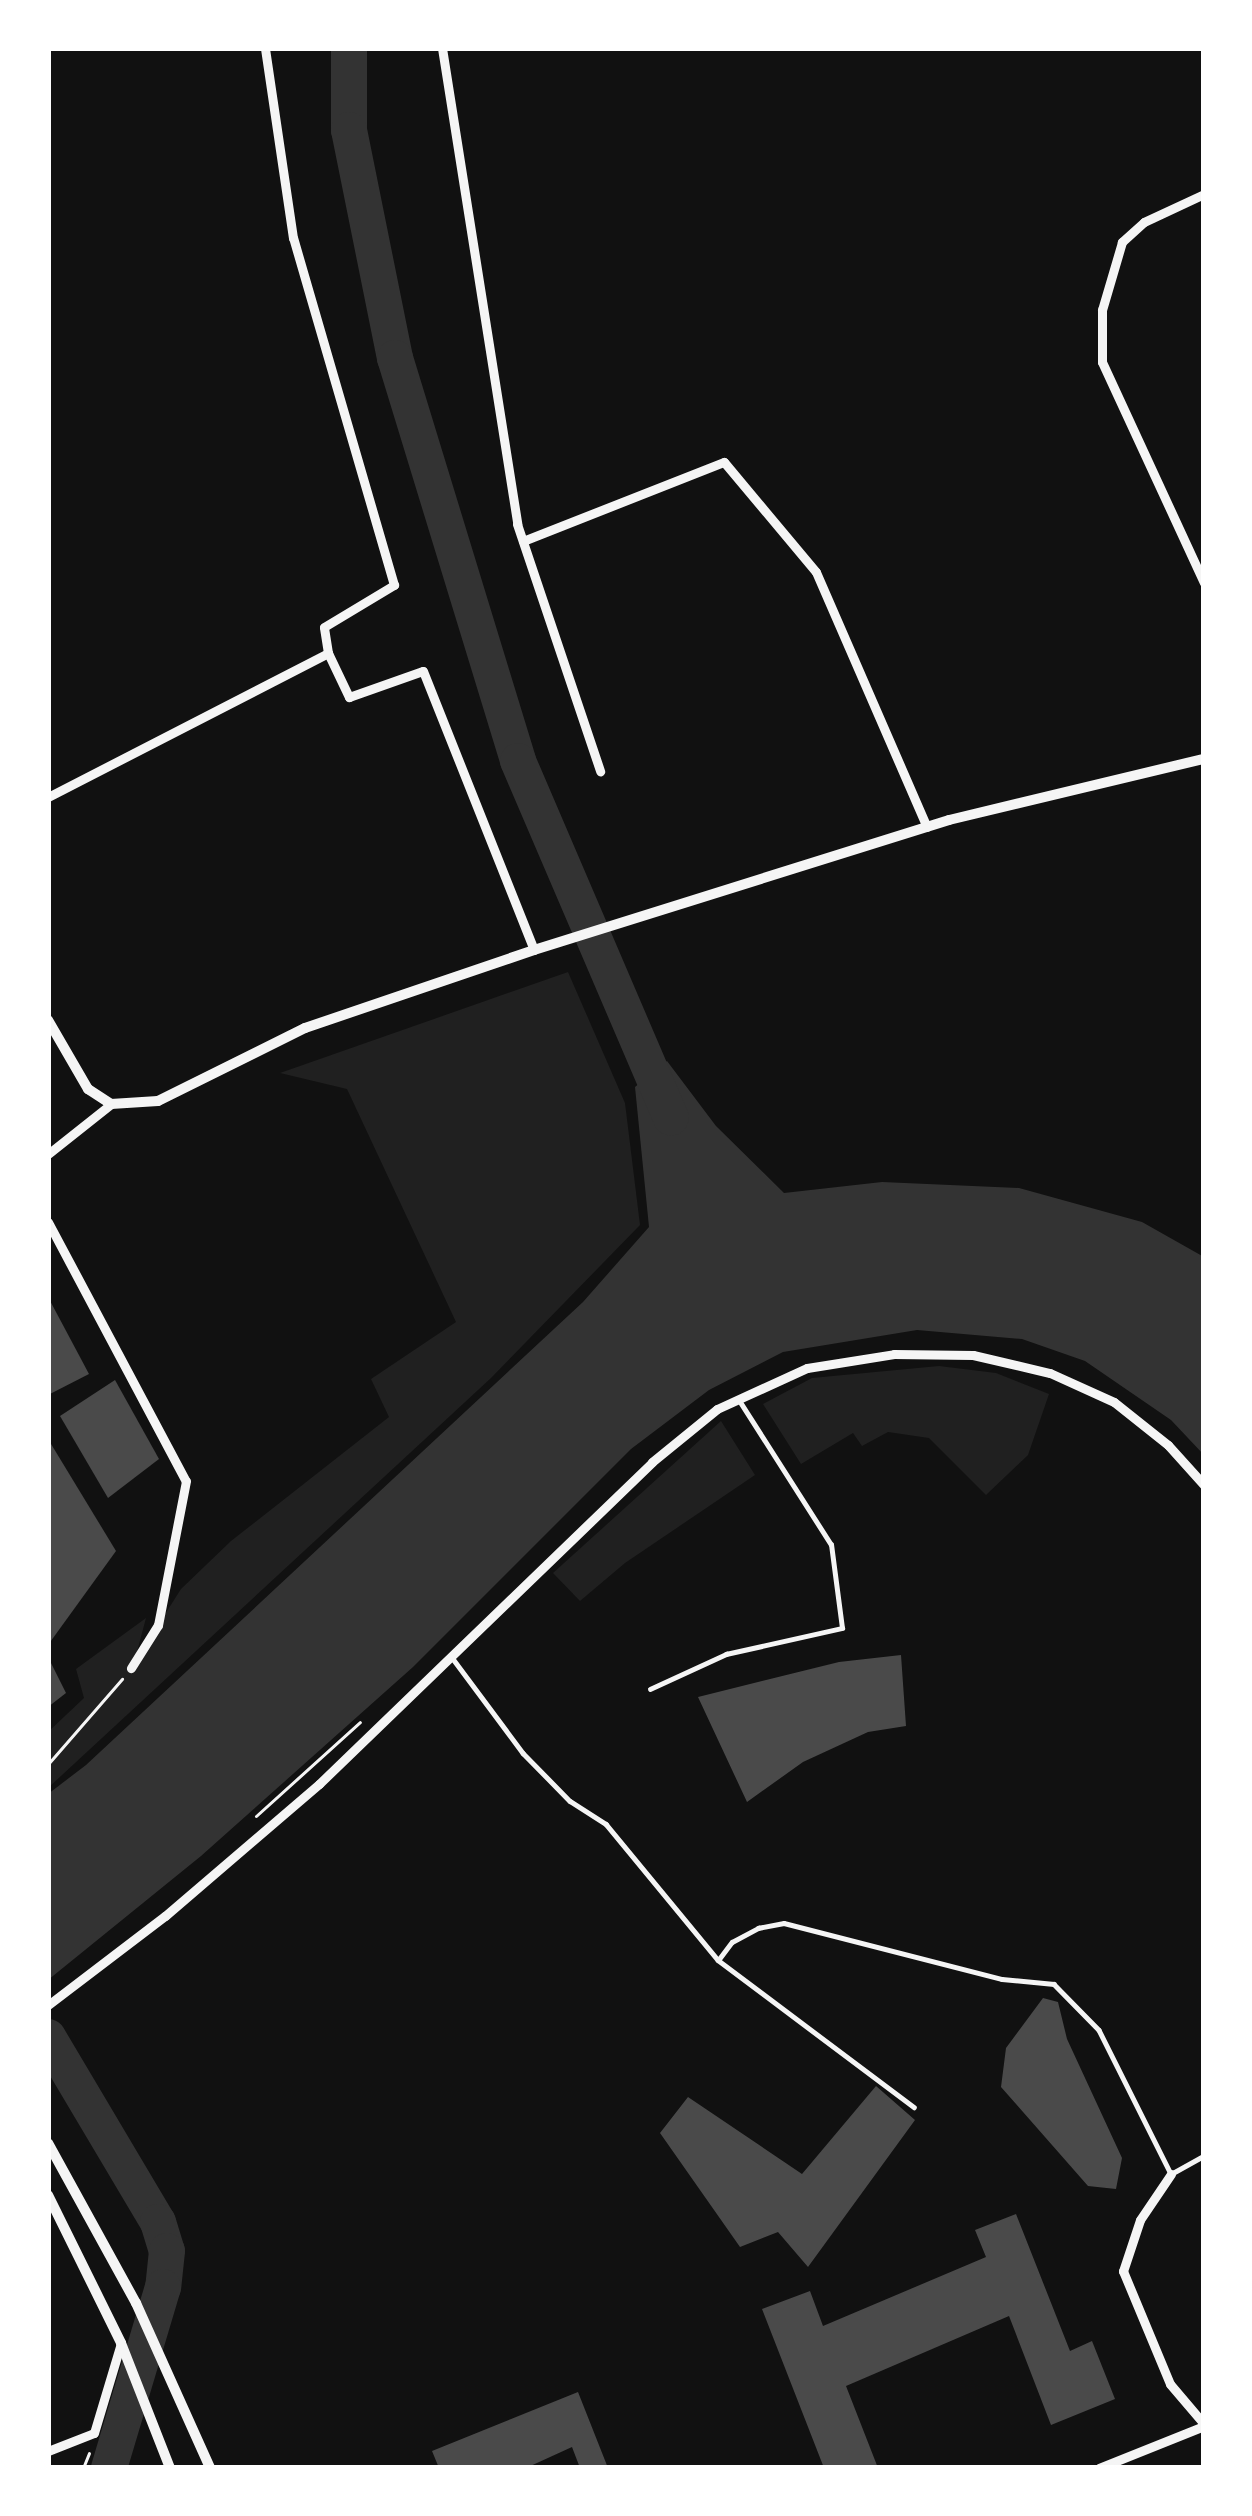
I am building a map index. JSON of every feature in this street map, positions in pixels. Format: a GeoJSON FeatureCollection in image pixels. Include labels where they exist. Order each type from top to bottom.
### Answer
{"type":"FeatureCollection","features":[{"type":"Feature","properties":{"kind":"street"},"geometry":{"type":"LineString","coordinates":[[265,48],[293,238],[394,585],[324,627],[328,653],[349,697],[423,671],[538,948]]}},
{"type":"Feature","properties":{"kind":"street"},"geometry":{"type":"LineString","coordinates":[[442,48],[483,332],[523,541],[600,771]]}},
{"type":"Feature","properties":{"kind":"street"},"geometry":{"type":"LineString","coordinates":[[1204,194],[1144,221],[1122,242],[1102,327],[1102,362],[1204,583]]}},
{"type":"Feature","properties":{"kind":"street"},"geometry":{"type":"LineString","coordinates":[[523,541],[724,462],[816,572],[927,827]]}},
{"type":"Feature","properties":{"kind":"street"},"geometry":{"type":"LineString","coordinates":[[48,797],[328,653]]}},
{"type":"Feature","properties":{"kind":"street"},"geometry":{"type":"LineString","coordinates":[[48,1154],[111,1104],[158,1100],[305,1028],[538,948],[927,827],[1204,759]]}},
{"type":"Feature","properties":{"kind":"street"},"geometry":{"type":"LineString","coordinates":[[48,1020],[88,1089],[111,1104]]}},
{"type":"Feature","properties":{"kind":"street"},"geometry":{"type":"LineString","coordinates":[[48,1222],[186,1481],[158,1625],[131,1668]]}},
{"type":"Feature","properties":{"kind":"street"},"geometry":{"type":"LineString","coordinates":[[48,2005],[254,1841],[652,1462],[717,1409],[806,1368],[894,1354],[973,1355],[1050,1373],[1114,1402],[1168,1445],[1204,1485]]}},
{"type":"Feature","properties":{"kind":"street"},"geometry":{"type":"LineString","coordinates":[[48,2144],[136,2303],[210,2468]]}},
{"type":"Feature","properties":{"kind":"street"},"geometry":{"type":"LineString","coordinates":[[1099,2468],[1204,2425],[1170,2384],[1123,2271],[1140,2220],[1171,2174]]}},
{"type":"Feature","properties":{"kind":"street"},"geometry":{"type":"LineString","coordinates":[[48,2195],[121,2343],[170,2468]]}},
{"type":"Feature","properties":{"kind":"street"},"geometry":{"type":"LineString","coordinates":[[48,2451],[94,2433],[121,2343]]}},
{"type":"Feature","properties":{"kind":"lane"},"geometry":{"type":"LineString","coordinates":[[650,1689],[726,1654],[842,1628],[832,1545],[738,1400]]}},
{"type":"Feature","properties":{"kind":"lane"},"geometry":{"type":"LineString","coordinates":[[452,1656],[523,1754],[571,1801],[606,1824],[718,1960],[914,2107]]}},
{"type":"Feature","properties":{"kind":"lane"},"geometry":{"type":"LineString","coordinates":[[718,1960],[732,1942],[758,1928],[784,1924],[1002,1979],[1054,1984],[1100,2030],[1171,2174],[1204,2156]]}},
{"type":"Feature","properties":{"kind":"path"},"geometry":{"type":"LineString","coordinates":[[48,1764],[131,1668]]}},
{"type":"Feature","properties":{"kind":"path"},"geometry":{"type":"LineString","coordinates":[[257,1816],[374,1708]]}},
{"type":"Feature","properties":{"kind":"shaded area"},"geometry":{"type":"Polygon","coordinates":[[[568,972],[625,1103],[640,1225],[491,1378],[48,1788],[48,1732],[84,1698],[76,1669],[146,1618],[134,1663],[181,1589],[231,1541],[389,1417],[371,1379],[456,1322],[347,1089],[280,1073],[568,972]]]}},
{"type":"Feature","properties":{"kind":"shaded area"},"geometry":{"type":"Polygon","coordinates":[[[667,1061],[716,1126],[784,1193],[882,1182],[1019,1188],[1142,1222],[1204,1257],[1204,1455],[1171,1420],[1085,1361],[1022,1339],[917,1330],[783,1352],[709,1390],[631,1449],[413,1667],[201,1856],[48,1980],[48,1794],[86,1765],[583,1302],[649,1227],[635,1087],[667,1061]]]}},
{"type":"Feature","properties":{"kind":"shaded area"},"geometry":{"type":"Polygon","coordinates":[[[939,1366],[996,1373],[1049,1394],[1028,1455],[986,1495],[929,1438],[888,1432],[862,1446],[853,1433],[801,1464],[763,1404],[812,1378],[939,1366]]]}},
{"type":"Feature","properties":{"kind":"shaded area"},"geometry":{"type":"Polygon","coordinates":[[[721,1421],[755,1475],[625,1563],[580,1601],[553,1573],[721,1421]]]}},
{"type":"Feature","properties":{"kind":"building"},"geometry":{"type":"Polygon","coordinates":[[[48,1297],[89,1374],[48,1395],[48,1297]]]}},
{"type":"Feature","properties":{"kind":"building"},"geometry":{"type":"Polygon","coordinates":[[[115,1380],[159,1459],[108,1498],[60,1416],[115,1380]]]}},
{"type":"Feature","properties":{"kind":"building"},"geometry":{"type":"Polygon","coordinates":[[[48,1439],[116,1551],[48,1645],[48,1439]]]}},
{"type":"Feature","properties":{"kind":"building"},"geometry":{"type":"Polygon","coordinates":[[[901,1655],[906,1726],[868,1732],[803,1762],[747,1802],[698,1697],[839,1662],[901,1655]]]}},
{"type":"Feature","properties":{"kind":"building"},"geometry":{"type":"Polygon","coordinates":[[[48,1657],[66,1693],[48,1707],[48,1657]]]}},
{"type":"Feature","properties":{"kind":"building"},"geometry":{"type":"Polygon","coordinates":[[[1043,1998],[1058,2002],[1067,2039],[1122,2158],[1116,2189],[1088,2186],[1001,2087],[1006,2048],[1043,1998]]]}},
{"type":"Feature","properties":{"kind":"building"},"geometry":{"type":"Polygon","coordinates":[[[876,2086],[915,2120],[808,2267],[778,2232],[740,2247],[660,2133],[688,2097],[802,2174],[876,2086]]]}},
{"type":"Feature","properties":{"kind":"building"},"geometry":{"type":"Polygon","coordinates":[[[1016,2214],[1070,2351],[1092,2341],[1115,2399],[1051,2425],[1009,2316],[846,2386],[878,2468],[824,2468],[762,2309],[810,2291],[823,2326],[986,2257],[975,2230],[1016,2214]]]}},
{"type":"Feature","properties":{"kind":"building"},"geometry":{"type":"Polygon","coordinates":[[[578,2392],[608,2468],[580,2468],[572,2447],[526,2468],[439,2468],[432,2451],[578,2392]]]}},
{"type":"Feature","properties":{"kind":"waterway"},"geometry":{"type":"LineString","coordinates":[[349,48],[349,130],[395,358],[518,761],[671,1118]]}},
{"type":"Feature","properties":{"kind":"waterway"},"geometry":{"type":"LineString","coordinates":[[48,2037],[158,2222],[167,2251],[163,2287],[109,2468]]}}]}
